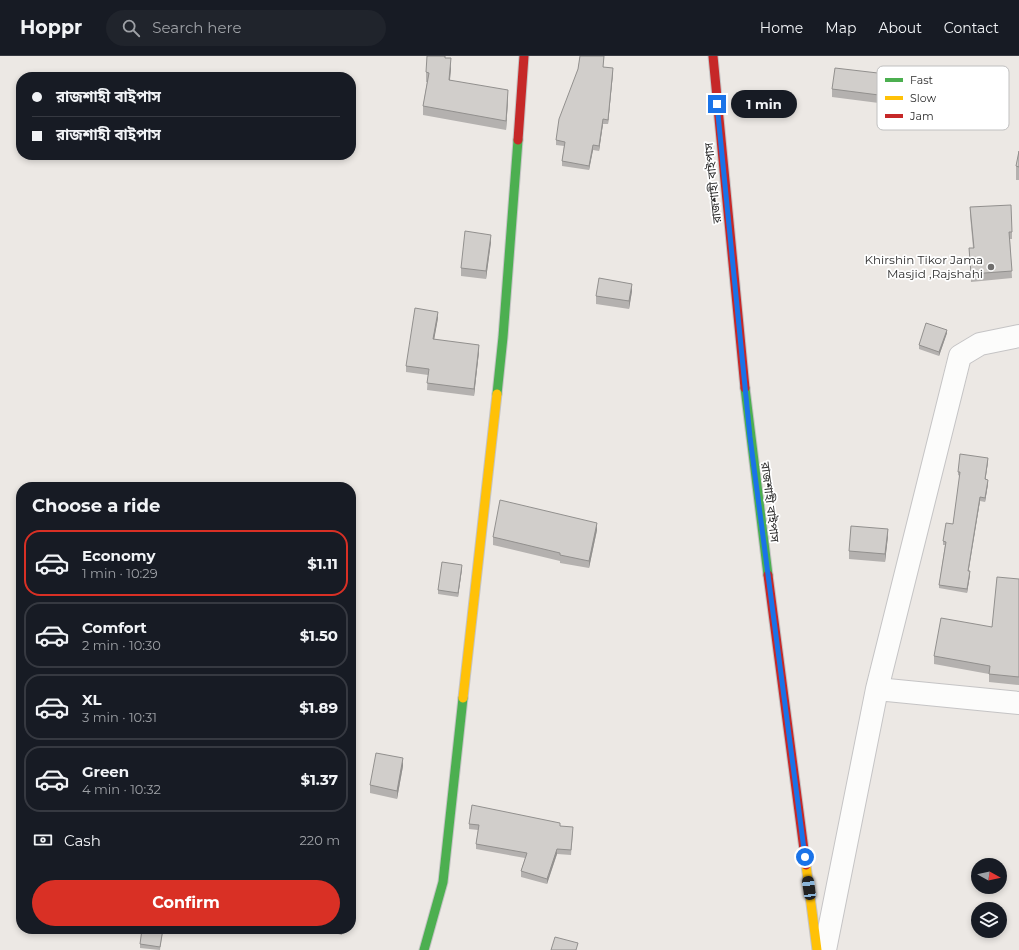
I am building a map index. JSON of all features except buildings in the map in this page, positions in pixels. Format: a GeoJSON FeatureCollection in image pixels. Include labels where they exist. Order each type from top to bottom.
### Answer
{"type":"FeatureCollection","features":[{"type":"Feature","properties":{"kind":"main road"},"geometry":{"type":"LineString","coordinates":[[424,950],[444,874],[503,337],[524,56]]}},
{"type":"Feature","properties":{"kind":"main road","name":"রাজশাহী বাইপাস"},"geometry":{"type":"LineString","coordinates":[[713,56],[750,437],[817,950]]}},
{"type":"Feature","properties":{"kind":"street"},"geometry":{"type":"LineString","coordinates":[[825,950],[877,689],[960,356],[980,344],[1019,336]]}},
{"type":"Feature","properties":{"kind":"street"},"geometry":{"type":"LineString","coordinates":[[877,689],[1019,703]]}},
{"type":"Feature","properties":{"kind":"traffic: fast"},"geometry":{"type":"LineString","coordinates":[[497,394],[503,337],[518,140]]}},
{"type":"Feature","properties":{"kind":"traffic: fast"},"geometry":{"type":"LineString","coordinates":[[745,388],[768,575]]}},
{"type":"Feature","properties":{"kind":"traffic: fast"},"geometry":{"type":"LineString","coordinates":[[424,950],[443,882],[463,698]]}},
{"type":"Feature","properties":{"kind":"traffic: slow"},"geometry":{"type":"LineString","coordinates":[[463,698],[497,394]]}},
{"type":"Feature","properties":{"kind":"traffic: slow"},"geometry":{"type":"LineString","coordinates":[[806,865],[817,950]]}},
{"type":"Feature","properties":{"kind":"traffic: jam"},"geometry":{"type":"LineString","coordinates":[[518,140],[524,56]]}},
{"type":"Feature","properties":{"kind":"traffic: jam"},"geometry":{"type":"LineString","coordinates":[[713,56],[745,388]]}},
{"type":"Feature","properties":{"kind":"traffic: jam"},"geometry":{"type":"LineString","coordinates":[[768,575],[806,865]]}},
{"type":"Feature","properties":{"kind":"place","name":"Khirshin Tikor Jama Masjid ,Rajshahi"},"geometry":{"type":"Point","coordinates":[991,267]}},
{"type":"Feature","properties":{"kind":"route"},"geometry":{"type":"LineString","coordinates":[[717,104],[750,437],[805,857]]}}]}
